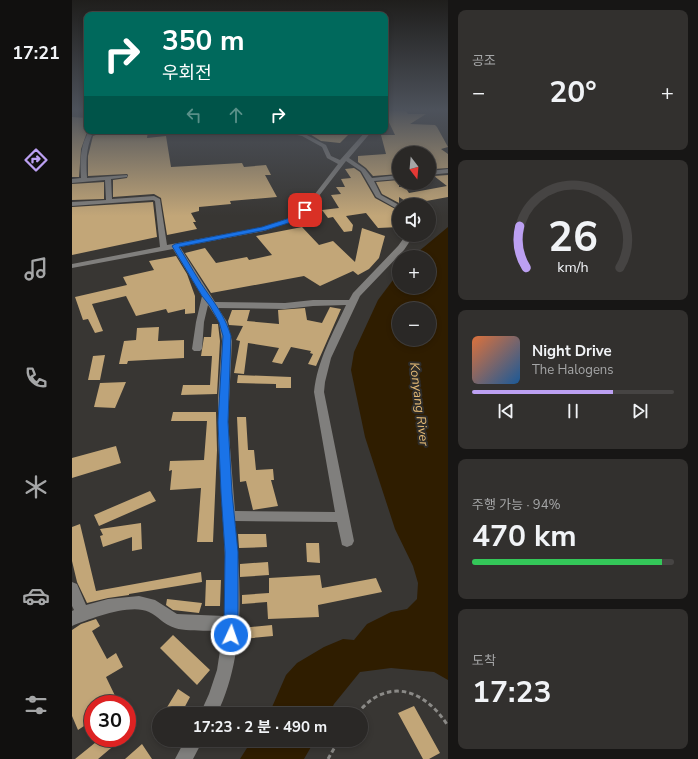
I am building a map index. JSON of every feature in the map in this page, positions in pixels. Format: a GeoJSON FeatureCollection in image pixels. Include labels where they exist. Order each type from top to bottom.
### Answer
{"type":"FeatureCollection","features":[{"type":"Feature","properties":{"kind":"street"},"geometry":{"type":"LineString","coordinates":[[84,180],[83,156],[85,145]]}},
{"type":"Feature","properties":{"kind":"street"},"geometry":{"type":"LineString","coordinates":[[323,145],[329,157],[343,161],[363,170],[378,196],[392,204]]}},
{"type":"Feature","properties":{"kind":"street"},"geometry":{"type":"LineString","coordinates":[[72,266],[264,229],[295,218],[310,204],[357,145]]}},
{"type":"Feature","properties":{"kind":"street"},"geometry":{"type":"LineString","coordinates":[[436,172],[448,171]]}},
{"type":"Feature","properties":{"kind":"street"},"geometry":{"type":"LineString","coordinates":[[72,181],[125,176]]}},
{"type":"Feature","properties":{"kind":"street"},"geometry":{"type":"LineString","coordinates":[[108,178],[109,201]]}},
{"type":"Feature","properties":{"kind":"street"},"geometry":{"type":"LineString","coordinates":[[370,180],[392,178]]}},
{"type":"Feature","properties":{"kind":"street"},"geometry":{"type":"LineString","coordinates":[[72,204],[154,198],[158,200],[170,247],[210,301],[226,329],[228,344],[224,375],[223,422],[226,493],[232,552],[232,624],[229,658],[220,692],[212,707]]}},
{"type":"Feature","properties":{"kind":"street"},"geometry":{"type":"LineString","coordinates":[[347,541],[319,385],[323,368],[356,295],[405,242]]}},
{"type":"Feature","properties":{"kind":"street"},"geometry":{"type":"LineString","coordinates":[[210,301],[285,306],[313,303],[352,302]]}},
{"type":"Feature","properties":{"kind":"street"},"geometry":{"type":"LineString","coordinates":[[197,349],[200,322],[210,301]]}},
{"type":"Feature","properties":{"kind":"street"},"geometry":{"type":"LineString","coordinates":[[229,516],[343,517]]}},
{"type":"Feature","properties":{"kind":"street"},"geometry":{"type":"LineString","coordinates":[[72,589],[77,616],[90,610],[128,604],[148,604],[168,618],[176,621],[232,624]]}},
{"type":"Feature","properties":{"kind":"street"},"geometry":{"type":"LineString","coordinates":[[184,759],[190,747]]}},
{"type":"Feature","properties":{"kind":"path"},"geometry":{"type":"LineString","coordinates":[[365,707],[382,693],[412,694],[423,698],[448,726]]}},
{"type":"Feature","properties":{"kind":"path"},"geometry":{"type":"LineString","coordinates":[[328,759],[335,747]]}},
{"type":"Feature","properties":{"kind":"water","name":"Konyang River"},"geometry":{"type":"Polygon","coordinates":[[[448,227],[448,680],[434,672],[391,668],[360,672],[332,707],[272,707],[286,675],[297,663],[324,647],[343,639],[354,640],[367,624],[391,612],[407,609],[417,599],[418,583],[413,566],[395,529],[365,437],[351,370],[354,352],[378,300],[392,281],[392,294],[436,294],[436,250],[420,250],[430,242],[436,242],[436,237],[448,227]]]}},
{"type":"Feature","properties":{"kind":"water"},"geometry":{"type":"Polygon","coordinates":[[[248,747],[311,747],[304,759],[240,759],[248,747]]]}},
{"type":"Feature","properties":{"kind":"building"},"geometry":{"type":"Polygon","coordinates":[[[72,145],[82,145],[79,177],[72,177],[72,145]]]}},
{"type":"Feature","properties":{"kind":"building"},"geometry":{"type":"Polygon","coordinates":[[[91,145],[168,145],[171,167],[242,163],[244,167],[266,165],[271,175],[265,175],[277,197],[230,201],[231,204],[199,207],[199,211],[191,213],[196,222],[193,222],[197,229],[167,235],[161,198],[154,194],[113,197],[113,180],[127,178],[128,175],[88,176],[88,156],[91,145]]]}},
{"type":"Feature","properties":{"kind":"building"},"geometry":{"type":"Polygon","coordinates":[[[384,145],[447,145],[448,147],[441,149],[448,154],[448,168],[436,169],[436,146],[392,146],[392,175],[373,176],[358,162],[358,156],[386,154],[384,145]]]}},
{"type":"Feature","properties":{"kind":"building"},"geometry":{"type":"Polygon","coordinates":[[[354,168],[360,172],[375,198],[392,207],[392,227],[378,228],[366,213],[346,216],[353,225],[352,231],[344,232],[333,217],[328,218],[322,210],[339,208],[331,195],[341,194],[336,187],[345,187],[341,179],[351,178],[345,169],[354,168]]]}},
{"type":"Feature","properties":{"kind":"building"},"geometry":{"type":"Polygon","coordinates":[[[448,175],[448,197],[436,199],[436,198],[399,197],[392,198],[392,199],[382,194],[376,182],[392,181],[392,190],[407,190],[409,193],[436,190],[436,188],[447,186],[436,178],[436,176],[448,175]]]}},
{"type":"Feature","properties":{"kind":"building"},"geometry":{"type":"Polygon","coordinates":[[[104,182],[104,199],[72,200],[72,184],[104,182]]]}},
{"type":"Feature","properties":{"kind":"building"},"geometry":{"type":"Polygon","coordinates":[[[153,202],[157,237],[72,255],[72,207],[153,202]]]}},
{"type":"Feature","properties":{"kind":"building"},"geometry":{"type":"Polygon","coordinates":[[[302,227],[319,245],[333,241],[355,262],[362,228],[385,236],[379,258],[369,269],[358,275],[353,271],[320,286],[304,276],[211,293],[185,253],[205,248],[216,263],[247,257],[249,260],[272,255],[256,236],[302,227]]]}},
{"type":"Feature","properties":{"kind":"building"},"geometry":{"type":"Polygon","coordinates":[[[176,256],[187,274],[195,296],[195,313],[185,314],[185,309],[168,313],[166,309],[136,316],[126,296],[92,304],[103,331],[95,333],[88,319],[83,320],[75,297],[127,285],[123,277],[154,270],[149,261],[176,256]]]}},
{"type":"Feature","properties":{"kind":"building"},"geometry":{"type":"Polygon","coordinates":[[[330,307],[341,309],[316,366],[308,364],[313,354],[310,353],[311,351],[291,347],[282,364],[272,362],[279,348],[248,343],[244,374],[234,373],[240,341],[236,340],[243,326],[229,325],[228,321],[232,310],[250,310],[247,321],[279,324],[278,310],[305,308],[307,320],[322,323],[330,307]]]}},
{"type":"Feature","properties":{"kind":"building"},"geometry":{"type":"Polygon","coordinates":[[[212,324],[218,324],[220,341],[217,394],[181,395],[183,385],[210,385],[212,356],[201,356],[204,337],[211,337],[212,324]]]}},
{"type":"Feature","properties":{"kind":"building"},"geometry":{"type":"Polygon","coordinates":[[[159,327],[158,341],[184,340],[184,358],[128,361],[127,364],[119,364],[124,341],[136,340],[137,328],[159,327]]]}},
{"type":"Feature","properties":{"kind":"building"},"geometry":{"type":"Polygon","coordinates":[[[105,355],[100,380],[88,380],[93,356],[105,355]]]}},
{"type":"Feature","properties":{"kind":"building"},"geometry":{"type":"Polygon","coordinates":[[[238,375],[291,377],[291,388],[276,388],[276,384],[237,383],[238,375]]]}},
{"type":"Feature","properties":{"kind":"building"},"geometry":{"type":"Polygon","coordinates":[[[126,382],[115,408],[94,407],[100,383],[126,382]]]}},
{"type":"Feature","properties":{"kind":"building"},"geometry":{"type":"Polygon","coordinates":[[[173,412],[216,412],[217,450],[213,542],[197,542],[201,488],[170,490],[172,470],[169,471],[170,461],[204,460],[207,421],[171,421],[173,412]]]}},
{"type":"Feature","properties":{"kind":"building"},"geometry":{"type":"Polygon","coordinates":[[[237,417],[246,417],[248,450],[254,450],[256,470],[273,469],[274,480],[271,480],[278,506],[253,510],[246,481],[240,482],[237,417]]]}},
{"type":"Feature","properties":{"kind":"building"},"geometry":{"type":"Polygon","coordinates":[[[116,446],[121,463],[72,478],[72,458],[116,446]]]}},
{"type":"Feature","properties":{"kind":"building"},"geometry":{"type":"Polygon","coordinates":[[[150,491],[156,501],[99,526],[94,515],[150,491]]]}},
{"type":"Feature","properties":{"kind":"building"},"geometry":{"type":"Polygon","coordinates":[[[141,523],[142,549],[132,551],[132,537],[103,547],[100,536],[103,535],[100,529],[141,523]]]}},
{"type":"Feature","properties":{"kind":"building"},"geometry":{"type":"Polygon","coordinates":[[[80,524],[96,591],[201,572],[202,582],[129,594],[87,603],[77,582],[72,561],[72,527],[80,524]]]}},
{"type":"Feature","properties":{"kind":"building"},"geometry":{"type":"Polygon","coordinates":[[[238,534],[266,534],[267,547],[239,548],[238,534]]]}},
{"type":"Feature","properties":{"kind":"building"},"geometry":{"type":"Polygon","coordinates":[[[306,543],[319,543],[320,563],[307,562],[306,543]]]}},
{"type":"Feature","properties":{"kind":"building"},"geometry":{"type":"Polygon","coordinates":[[[268,562],[269,575],[240,577],[240,564],[268,562]]]}},
{"type":"Feature","properties":{"kind":"building"},"geometry":{"type":"Polygon","coordinates":[[[320,575],[322,588],[376,578],[382,592],[318,605],[319,617],[268,619],[267,602],[242,604],[242,595],[269,593],[269,578],[320,575]]]}},
{"type":"Feature","properties":{"kind":"building"},"geometry":{"type":"Polygon","coordinates":[[[206,580],[221,580],[220,606],[205,606],[206,580]]]}},
{"type":"Feature","properties":{"kind":"building"},"geometry":{"type":"Polygon","coordinates":[[[167,599],[202,603],[199,613],[173,610],[166,605],[167,599]]]}},
{"type":"Feature","properties":{"kind":"building"},"geometry":{"type":"Polygon","coordinates":[[[96,619],[100,626],[92,631],[107,659],[116,653],[123,667],[106,677],[115,695],[84,695],[84,726],[78,730],[72,716],[72,630],[81,624],[96,619]]]}},
{"type":"Feature","properties":{"kind":"building"},"geometry":{"type":"Polygon","coordinates":[[[272,625],[273,636],[242,639],[241,628],[272,625]]]}},
{"type":"Feature","properties":{"kind":"building"},"geometry":{"type":"Polygon","coordinates":[[[173,635],[210,670],[197,685],[160,648],[173,635]]]}},
{"type":"Feature","properties":{"kind":"building"},"geometry":{"type":"Polygon","coordinates":[[[178,689],[190,697],[185,707],[167,707],[178,689]]]}},
{"type":"Feature","properties":{"kind":"building"},"geometry":{"type":"Polygon","coordinates":[[[414,706],[440,753],[429,759],[423,759],[398,713],[414,706]]]}},
{"type":"Feature","properties":{"kind":"building"},"geometry":{"type":"Polygon","coordinates":[[[142,744],[152,759],[125,759],[142,744]]]}},
{"type":"Feature","properties":{"kind":"building"},"geometry":{"type":"Polygon","coordinates":[[[90,747],[112,747],[98,759],[75,759],[90,747]]]}},
{"type":"Feature","properties":{"kind":"route"},"geometry":{"type":"LineString","coordinates":[[231,635],[232,552],[226,493],[223,422],[224,375],[228,344],[226,329],[213,305],[175,246],[264,229],[295,218],[305,210]]}}]}
